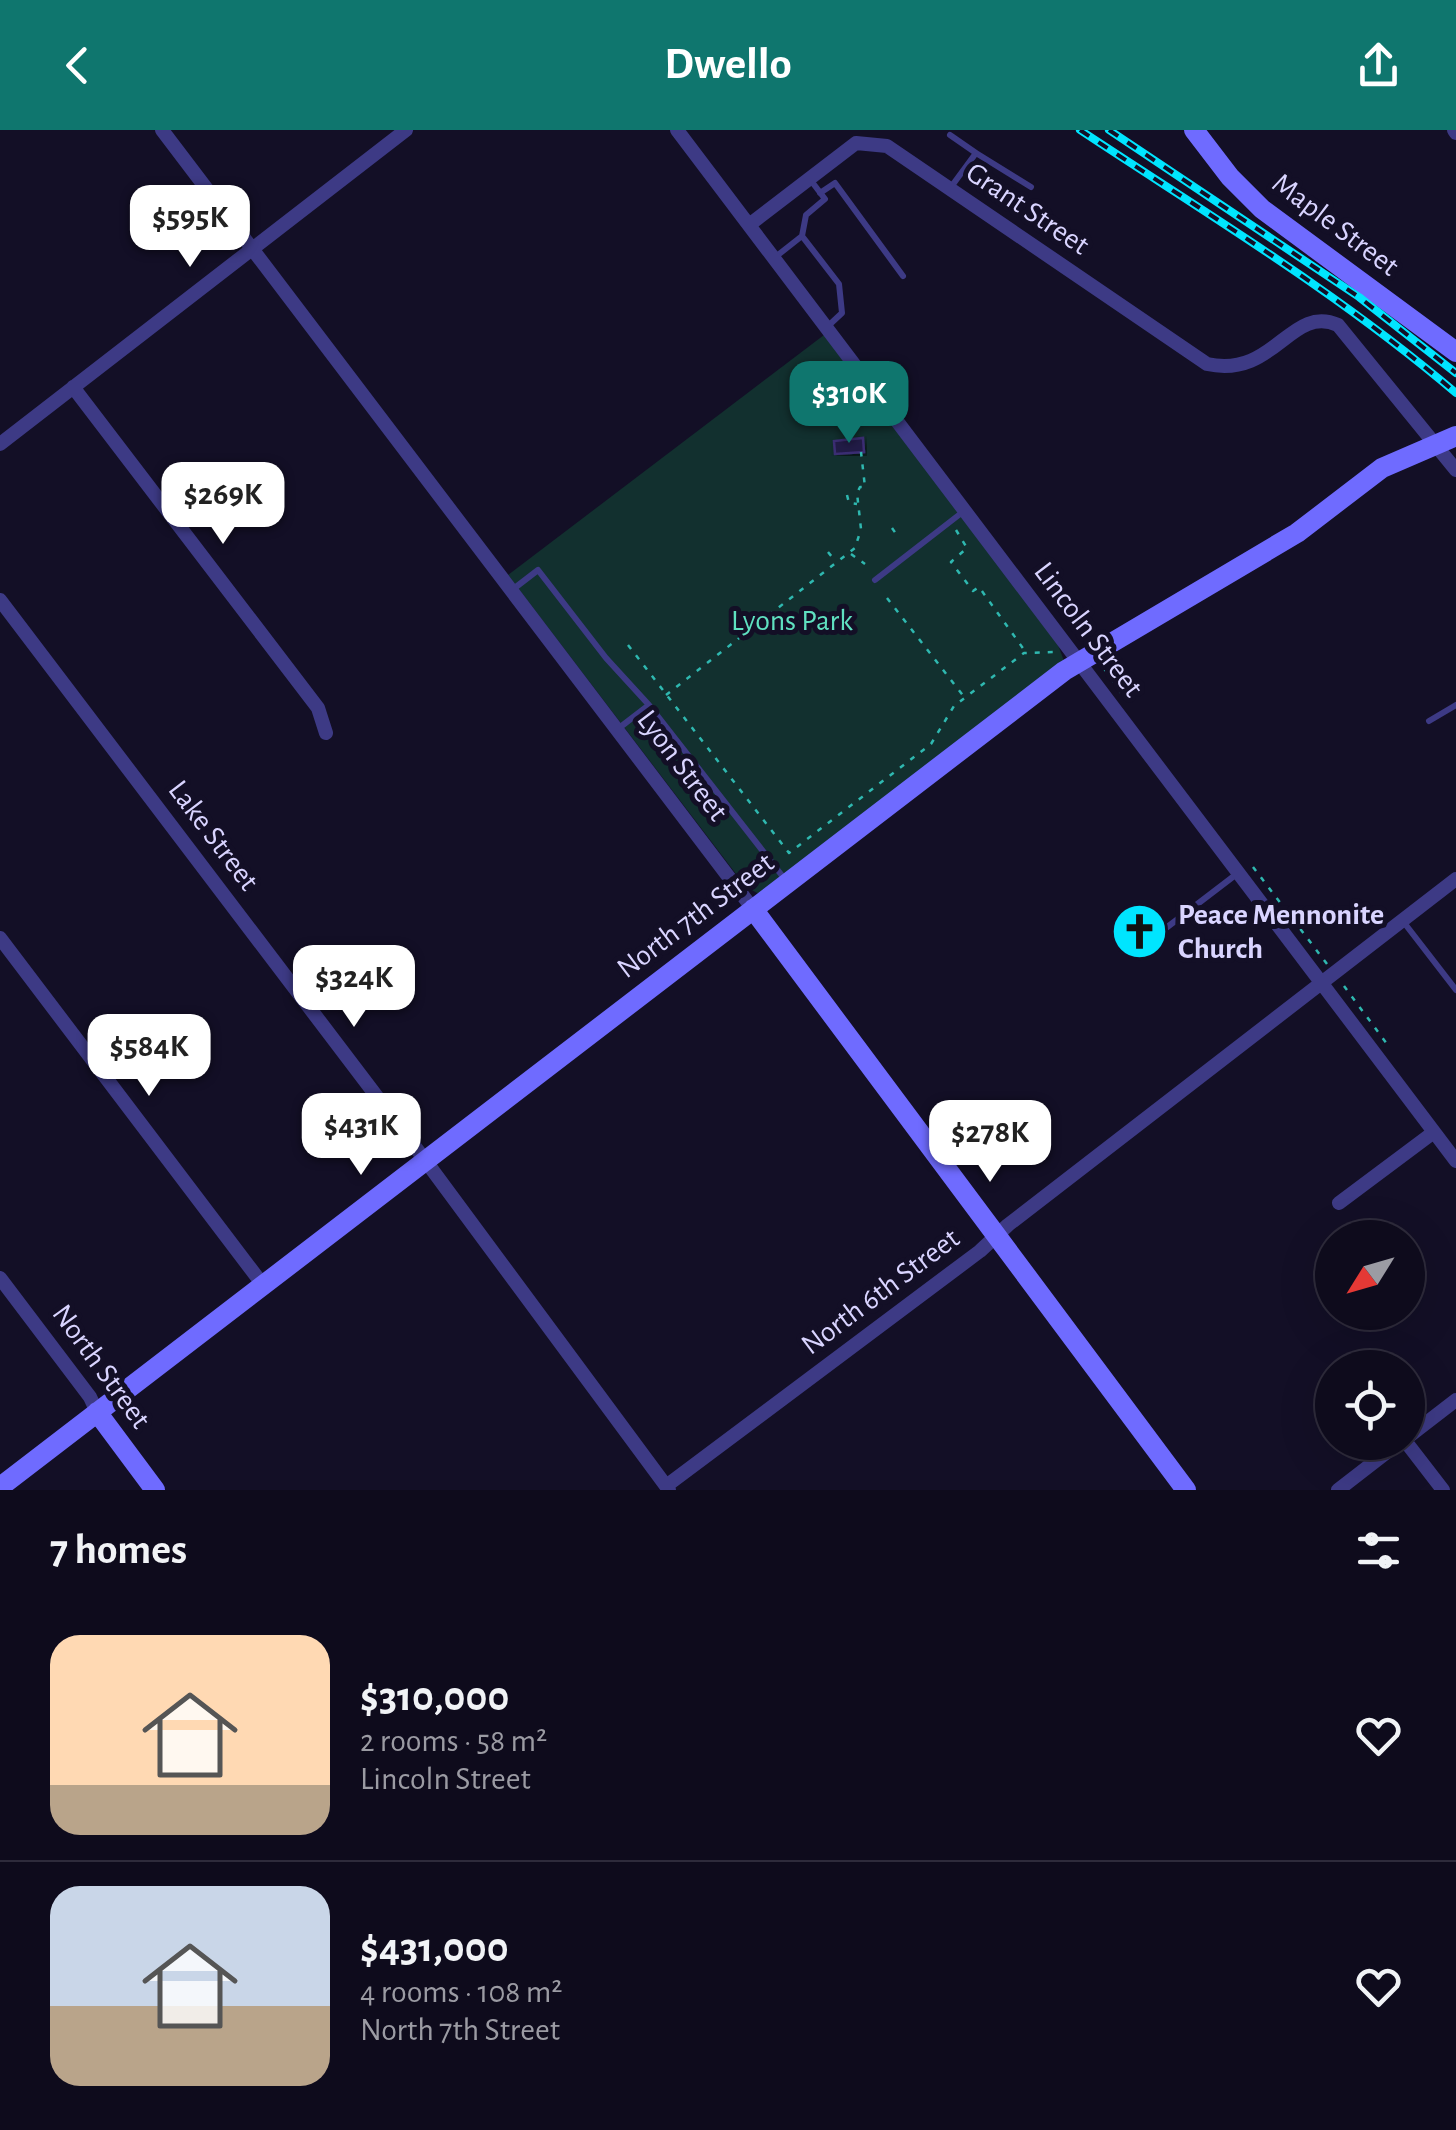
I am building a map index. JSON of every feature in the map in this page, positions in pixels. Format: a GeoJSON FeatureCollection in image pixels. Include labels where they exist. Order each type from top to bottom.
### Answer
{"type":"FeatureCollection","features":[{"type":"Feature","properties":{"kind":"street","name":"Lyon Street"},"geometry":{"type":"LineString","coordinates":[[162,130],[618,728],[1186,1490]]}},
{"type":"Feature","properties":{"kind":"street"},"geometry":{"type":"LineString","coordinates":[[0,444],[406,130]]}},
{"type":"Feature","properties":{"kind":"street","name":"Lincoln Street"},"geometry":{"type":"LineString","coordinates":[[677,130],[1456,1161]]}},
{"type":"Feature","properties":{"kind":"street","name":"Maple Street"},"geometry":{"type":"LineString","coordinates":[[1194,130],[1230,177],[1262,209],[1456,352]]}},
{"type":"Feature","properties":{"kind":"street","name":"Grant Street"},"geometry":{"type":"LineString","coordinates":[[750,226],[831,160],[856,143],[878,136],[1200,361],[1221,367],[1250,364],[1304,324],[1317,320],[1332,322],[1344,329],[1436,444]]}},
{"type":"Feature","properties":{"kind":"street"},"geometry":{"type":"LineString","coordinates":[[73,387],[318,708],[326,732]]}},
{"type":"Feature","properties":{"kind":"street","name":"North 7th Street"},"geometry":{"type":"LineString","coordinates":[[0,1487],[788,883],[1076,657],[1297,533],[1382,468],[1456,436]]}},
{"type":"Feature","properties":{"kind":"street"},"geometry":{"type":"LineString","coordinates":[[1436,444],[1456,470]]}},
{"type":"Feature","properties":{"kind":"street","name":"Lake Street"},"geometry":{"type":"LineString","coordinates":[[0,600],[668,1488]]}},
{"type":"Feature","properties":{"kind":"street","name":"North 6th Street"},"geometry":{"type":"LineString","coordinates":[[668,1488],[844,1356],[1456,879]]}},
{"type":"Feature","properties":{"kind":"street"},"geometry":{"type":"LineString","coordinates":[[0,938],[263,1285]]}},
{"type":"Feature","properties":{"kind":"street"},"geometry":{"type":"LineString","coordinates":[[1339,1204],[1434,1132]]}},
{"type":"Feature","properties":{"kind":"street","name":"North Street"},"geometry":{"type":"LineString","coordinates":[[0,1278],[155,1490]]}},
{"type":"Feature","properties":{"kind":"street"},"geometry":{"type":"LineString","coordinates":[[1425,1425],[1456,1400]]}},
{"type":"Feature","properties":{"kind":"street"},"geometry":{"type":"LineString","coordinates":[[1338,1490],[1379,1460]]}},
{"type":"Feature","properties":{"kind":"street"},"geometry":{"type":"LineString","coordinates":[[1420,1460],[1443,1490]]}},
{"type":"Feature","properties":{"kind":"lane"},"geometry":{"type":"LineString","coordinates":[[950,135],[1031,187]]}},
{"type":"Feature","properties":{"kind":"lane"},"geometry":{"type":"LineString","coordinates":[[950,188],[976,152]]}},
{"type":"Feature","properties":{"kind":"lane"},"geometry":{"type":"LineString","coordinates":[[774,258],[802,236],[806,214],[825,199],[809,178]]}},
{"type":"Feature","properties":{"kind":"lane"},"geometry":{"type":"LineString","coordinates":[[820,192],[835,183],[904,276]]}},
{"type":"Feature","properties":{"kind":"lane"},"geometry":{"type":"LineString","coordinates":[[802,236],[839,284],[842,312],[826,328]]}},
{"type":"Feature","properties":{"kind":"lane"},"geometry":{"type":"LineString","coordinates":[[876,580],[965,510]]}},
{"type":"Feature","properties":{"kind":"lane"},"geometry":{"type":"LineString","coordinates":[[512,590],[538,570],[788,883]]}},
{"type":"Feature","properties":{"kind":"lane"},"geometry":{"type":"LineString","coordinates":[[618,728],[649,705]]}},
{"type":"Feature","properties":{"kind":"lane"},"geometry":{"type":"LineString","coordinates":[[1429,721],[1456,705]]}},
{"type":"Feature","properties":{"kind":"lane"},"geometry":{"type":"LineString","coordinates":[[1132,954],[1239,872]]}},
{"type":"Feature","properties":{"kind":"lane"},"geometry":{"type":"LineString","coordinates":[[1402,920],[1456,990]]}},
{"type":"Feature","properties":{"kind":"path"},"geometry":{"type":"LineString","coordinates":[[666,695],[850,553],[860,536],[857,493],[866,487],[861,452]]}},
{"type":"Feature","properties":{"kind":"path"},"geometry":{"type":"LineString","coordinates":[[846,495],[852,504],[859,504]]}},
{"type":"Feature","properties":{"kind":"path"},"geometry":{"type":"LineString","coordinates":[[950,522],[967,546],[951,562],[973,591],[979,587],[1026,653]]}},
{"type":"Feature","properties":{"kind":"path"},"geometry":{"type":"LineString","coordinates":[[892,528],[900,538]]}},
{"type":"Feature","properties":{"kind":"path"},"geometry":{"type":"LineString","coordinates":[[828,552],[837,564]]}},
{"type":"Feature","properties":{"kind":"path"},"geometry":{"type":"LineString","coordinates":[[850,553],[865,564]]}},
{"type":"Feature","properties":{"kind":"path"},"geometry":{"type":"LineString","coordinates":[[888,598],[965,698]]}},
{"type":"Feature","properties":{"kind":"path"},"geometry":{"type":"LineString","coordinates":[[628,645],[789,852],[931,744],[954,706],[1026,653],[1076,657]]}},
{"type":"Feature","properties":{"kind":"green space","name":"Lyons Park"},"geometry":{"type":"Polygon","coordinates":[[[824,335],[1057,642],[1064,661],[759,894],[746,887],[508,575],[824,335]]]}},
{"type":"Feature","properties":{"kind":"building"},"geometry":{"type":"Polygon","coordinates":[[[863,438],[864,452],[835,454],[834,441],[863,438]]]}},
{"type":"Feature","properties":{"kind":"railway"},"geometry":{"type":"LineString","coordinates":[[1080,130],[1319,288],[1456,393]]}},
{"type":"Feature","properties":{"kind":"railway"},"geometry":{"type":"LineString","coordinates":[[1109,130],[1359,297],[1456,373]]}},
{"type":"Feature","properties":{"kind":"place","name":"Peace Mennonite Church"},"geometry":{"type":"Point","coordinates":[1139,931]}}]}
